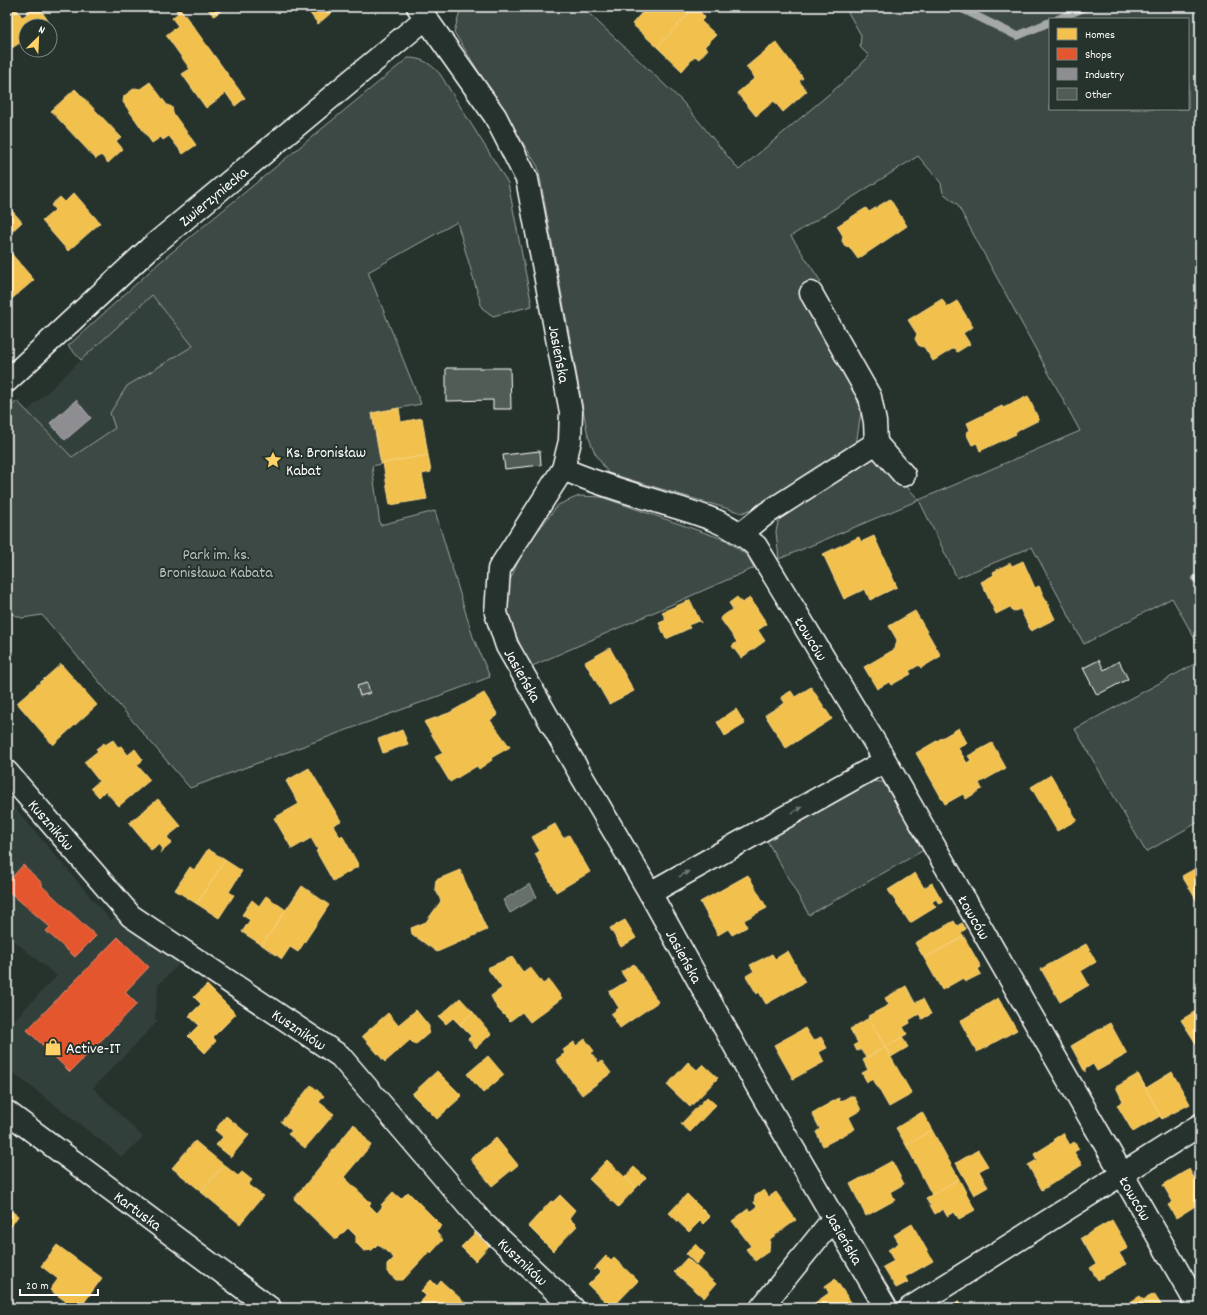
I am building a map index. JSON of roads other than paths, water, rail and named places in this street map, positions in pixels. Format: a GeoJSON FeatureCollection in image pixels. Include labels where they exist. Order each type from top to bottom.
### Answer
{"type":"FeatureCollection","features":[{"type":"Feature","properties":{"kind":"street","name":"Zwierzyniecka"},"geometry":{"type":"LineString","coordinates":[[7,381],[150,248],[422,13]]}},
{"type":"Feature","properties":{"kind":"street","name":"Jasieńska"},"geometry":{"type":"LineString","coordinates":[[422,13],[495,116],[527,179],[571,412],[570,441],[564,469],[499,569],[496,613],[507,646],[650,893],[758,1088],[886,1308]]}},
{"type":"Feature","properties":{"kind":"street"},"geometry":{"type":"LineString","coordinates":[[811,293],[870,397],[875,422],[876,443],[904,475]]}},
{"type":"Feature","properties":{"kind":"street"},"geometry":{"type":"LineString","coordinates":[[742,533],[767,513],[876,443]]}},
{"type":"Feature","properties":{"kind":"street","name":"Łowców"},"geometry":{"type":"LineString","coordinates":[[564,469],[594,482],[721,521],[742,533],[756,546],[767,562],[885,761],[1199,1308]]}},
{"type":"Feature","properties":{"kind":"street"},"geometry":{"type":"LineString","coordinates":[[650,893],[885,761]]}},
{"type":"Feature","properties":{"kind":"street","name":"Kuszników"},"geometry":{"type":"LineString","coordinates":[[7,772],[131,916],[340,1056],[480,1220],[573,1308]]}},
{"type":"Feature","properties":{"kind":"street","name":"Kartuska"},"geometry":{"type":"LineString","coordinates":[[7,1112],[270,1308]]}},
{"type":"Feature","properties":{"kind":"street"},"geometry":{"type":"LineString","coordinates":[[910,1308],[1121,1173],[1200,1125]]}},
{"type":"Feature","properties":{"kind":"street"},"geometry":{"type":"LineString","coordinates":[[761,1308],[834,1218]]}},
{"type":"Feature","properties":{"kind":"waterway"},"geometry":{"type":"LineString","coordinates":[[958,7],[1017,36],[1049,22]]}},
{"type":"Feature","properties":{"kind":"waterway"},"geometry":{"type":"LineString","coordinates":[[1060,18],[1086,7]]}},
{"type":"Feature","properties":{"kind":"waterway"},"geometry":{"type":"LineString","coordinates":[[1196,579],[1200,577]]}},
{"type":"Feature","properties":{"kind":"place","name":"Ks. Bronisław Kabat"},"geometry":{"type":"Point","coordinates":[273,460]}},
{"type":"Feature","properties":{"kind":"place","name":"Active-IT"},"geometry":{"type":"Point","coordinates":[53,1047]}},
{"type":"Feature","properties":{"kind":"park label","name":"Park im. ks. Bronisława Kabata"},"geometry":{"type":"Point","coordinates":[216,562]}}]}
